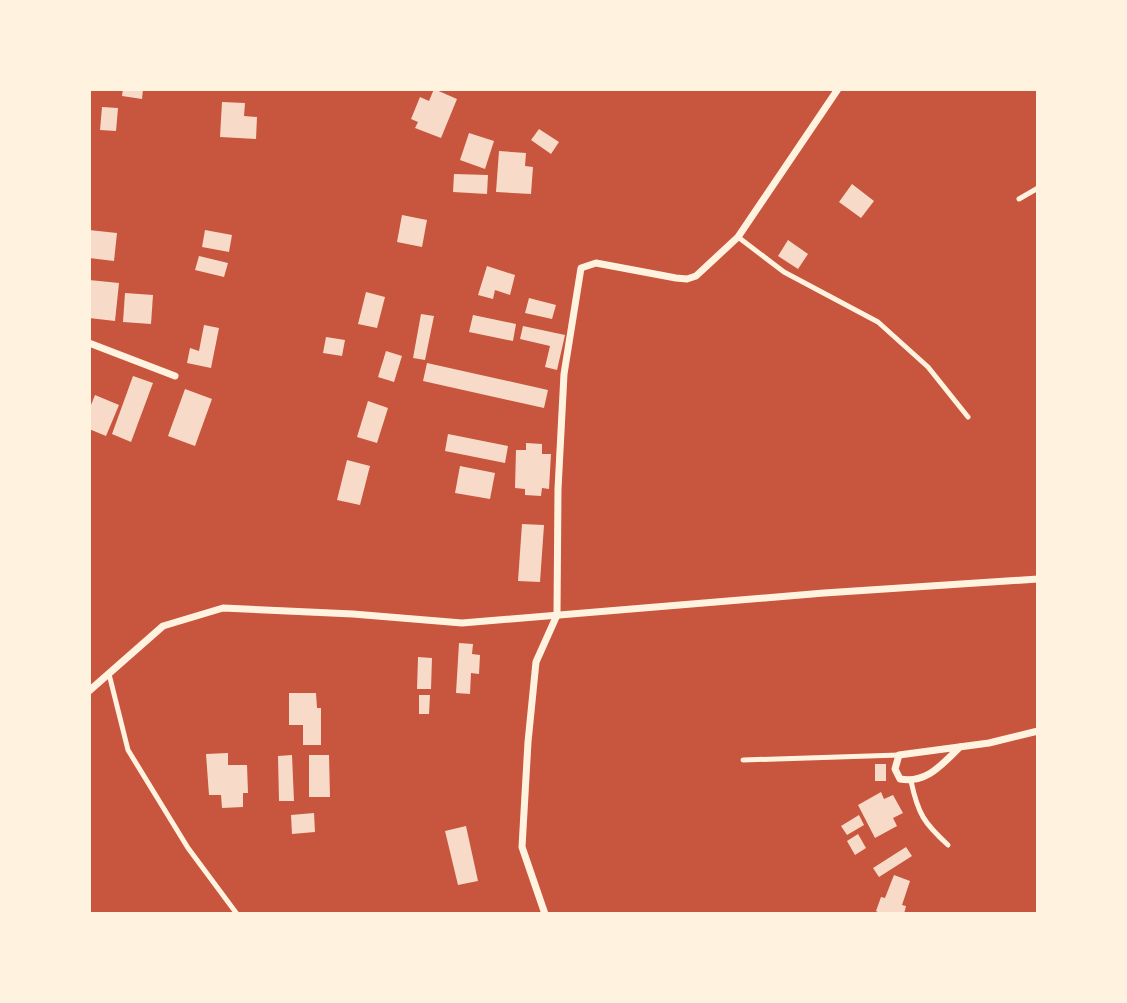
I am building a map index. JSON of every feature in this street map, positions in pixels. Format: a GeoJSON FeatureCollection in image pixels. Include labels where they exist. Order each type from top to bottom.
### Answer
{"type":"FeatureCollection","features":[{"type":"Feature","properties":{"kind":"street"},"geometry":{"type":"LineString","coordinates":[[545,914],[522,847],[536,662],[557,615],[558,489],[564,374],[581,268],[596,263],[676,278],[696,276],[738,237],[838,89]]}},
{"type":"Feature","properties":{"kind":"street"},"geometry":{"type":"LineString","coordinates":[[89,344],[175,376]]}},
{"type":"Feature","properties":{"kind":"street"},"geometry":{"type":"LineString","coordinates":[[89,691],[163,626],[223,608],[353,614],[462,623],[824,593],[1038,579]]}},
{"type":"Feature","properties":{"kind":"street"},"geometry":{"type":"LineString","coordinates":[[960,747],[936,770],[922,778],[911,781],[900,779],[895,769],[899,755],[989,743],[1038,731]]}},
{"type":"Feature","properties":{"kind":"lane"},"geometry":{"type":"LineString","coordinates":[[1019,199],[1038,188]]}},
{"type":"Feature","properties":{"kind":"lane"},"geometry":{"type":"LineString","coordinates":[[738,237],[784,272],[878,322],[928,367],[968,417]]}},
{"type":"Feature","properties":{"kind":"lane"},"geometry":{"type":"LineString","coordinates":[[109,674],[128,750],[188,848],[237,914]]}},
{"type":"Feature","properties":{"kind":"lane"},"geometry":{"type":"LineString","coordinates":[[743,760],[899,755]]}},
{"type":"Feature","properties":{"kind":"lane"},"geometry":{"type":"LineString","coordinates":[[911,781],[916,806],[930,828],[948,845]]}},
{"type":"Feature","properties":{"kind":"building"},"geometry":{"type":"Polygon","coordinates":[[[123,89],[143,89],[142,99],[122,96],[123,89]]]}},
{"type":"Feature","properties":{"kind":"building"},"geometry":{"type":"Polygon","coordinates":[[[434,89],[457,99],[441,138],[415,128],[418,122],[411,119],[420,97],[429,101],[434,89]]]}},
{"type":"Feature","properties":{"kind":"building"},"geometry":{"type":"Polygon","coordinates":[[[222,102],[245,103],[244,116],[257,117],[256,139],[220,137],[222,102]]]}},
{"type":"Feature","properties":{"kind":"building"},"geometry":{"type":"Polygon","coordinates":[[[102,107],[118,108],[116,131],[100,130],[102,107]]]}},
{"type":"Feature","properties":{"kind":"building"},"geometry":{"type":"Polygon","coordinates":[[[539,129],[559,142],[551,154],[531,140],[539,129]]]}},
{"type":"Feature","properties":{"kind":"building"},"geometry":{"type":"Polygon","coordinates":[[[469,133],[494,141],[485,169],[460,160],[469,133]]]}},
{"type":"Feature","properties":{"kind":"building"},"geometry":{"type":"Polygon","coordinates":[[[499,151],[526,153],[525,166],[533,167],[531,194],[496,192],[499,151]]]}},
{"type":"Feature","properties":{"kind":"building"},"geometry":{"type":"Polygon","coordinates":[[[454,174],[488,175],[487,194],[453,192],[454,174]]]}},
{"type":"Feature","properties":{"kind":"building"},"geometry":{"type":"Polygon","coordinates":[[[852,184],[874,201],[861,218],[839,202],[852,184]]]}},
{"type":"Feature","properties":{"kind":"building"},"geometry":{"type":"Polygon","coordinates":[[[402,215],[427,220],[422,247],[397,242],[402,215]]]}},
{"type":"Feature","properties":{"kind":"building"},"geometry":{"type":"Polygon","coordinates":[[[89,230],[117,233],[114,261],[89,258],[89,230]]]}},
{"type":"Feature","properties":{"kind":"building"},"geometry":{"type":"Polygon","coordinates":[[[205,230],[232,235],[229,252],[202,247],[205,230]]]}},
{"type":"Feature","properties":{"kind":"building"},"geometry":{"type":"Polygon","coordinates":[[[788,240],[808,254],[798,269],[778,256],[788,240]]]}},
{"type":"Feature","properties":{"kind":"building"},"geometry":{"type":"Polygon","coordinates":[[[199,256],[228,263],[224,277],[195,270],[199,256]]]}},
{"type":"Feature","properties":{"kind":"building"},"geometry":{"type":"Polygon","coordinates":[[[487,266],[515,275],[510,295],[495,290],[493,299],[478,295],[487,266]]]}},
{"type":"Feature","properties":{"kind":"building"},"geometry":{"type":"Polygon","coordinates":[[[89,280],[119,283],[115,321],[89,318],[89,280]]]}},
{"type":"Feature","properties":{"kind":"building"},"geometry":{"type":"Polygon","coordinates":[[[366,292],[385,297],[377,328],[358,324],[366,292]]]}},
{"type":"Feature","properties":{"kind":"building"},"geometry":{"type":"Polygon","coordinates":[[[125,293],[153,295],[151,324],[123,322],[125,293]]]}},
{"type":"Feature","properties":{"kind":"building"},"geometry":{"type":"Polygon","coordinates":[[[529,298],[556,305],[552,319],[525,313],[529,298]]]}},
{"type":"Feature","properties":{"kind":"building"},"geometry":{"type":"Polygon","coordinates":[[[421,314],[434,316],[425,360],[413,358],[421,314]]]}},
{"type":"Feature","properties":{"kind":"building"},"geometry":{"type":"Polygon","coordinates":[[[473,315],[516,324],[513,341],[469,332],[473,315]]]}},
{"type":"Feature","properties":{"kind":"building"},"geometry":{"type":"Polygon","coordinates":[[[204,325],[219,328],[211,368],[187,363],[190,348],[199,351],[204,325]]]}},
{"type":"Feature","properties":{"kind":"building"},"geometry":{"type":"Polygon","coordinates":[[[523,326],[565,335],[557,370],[545,367],[550,346],[520,339],[523,326]]]}},
{"type":"Feature","properties":{"kind":"building"},"geometry":{"type":"Polygon","coordinates":[[[326,337],[345,340],[342,356],[323,353],[326,337]]]}},
{"type":"Feature","properties":{"kind":"building"},"geometry":{"type":"Polygon","coordinates":[[[386,351],[402,356],[394,382],[378,377],[386,351]]]}},
{"type":"Feature","properties":{"kind":"building"},"geometry":{"type":"Polygon","coordinates":[[[427,363],[548,390],[544,408],[423,381],[427,363]]]}},
{"type":"Feature","properties":{"kind":"building"},"geometry":{"type":"Polygon","coordinates":[[[133,376],[153,383],[131,442],[112,434],[133,376]]]}},
{"type":"Feature","properties":{"kind":"building"},"geometry":{"type":"Polygon","coordinates":[[[185,389],[212,399],[195,446],[168,436],[185,389]]]}},
{"type":"Feature","properties":{"kind":"building"},"geometry":{"type":"Polygon","coordinates":[[[95,395],[119,405],[106,436],[89,429],[89,410],[95,395]]]}},
{"type":"Feature","properties":{"kind":"building"},"geometry":{"type":"Polygon","coordinates":[[[368,401],[388,408],[377,443],[357,437],[368,401]]]}},
{"type":"Feature","properties":{"kind":"building"},"geometry":{"type":"Polygon","coordinates":[[[448,434],[508,446],[505,463],[445,451],[448,434]]]}},
{"type":"Feature","properties":{"kind":"building"},"geometry":{"type":"Polygon","coordinates":[[[526,443],[542,444],[542,454],[551,454],[549,489],[542,488],[541,496],[525,495],[525,489],[515,488],[516,450],[526,450],[526,443]]]}},
{"type":"Feature","properties":{"kind":"building"},"geometry":{"type":"Polygon","coordinates":[[[347,460],[370,466],[360,505],[337,500],[347,460]]]}},
{"type":"Feature","properties":{"kind":"building"},"geometry":{"type":"Polygon","coordinates":[[[460,466],[495,473],[490,499],[455,493],[460,466]]]}},
{"type":"Feature","properties":{"kind":"building"},"geometry":{"type":"Polygon","coordinates":[[[522,524],[544,525],[540,582],[518,581],[522,524]]]}},
{"type":"Feature","properties":{"kind":"building"},"geometry":{"type":"Polygon","coordinates":[[[459,643],[473,644],[472,654],[480,655],[479,674],[471,673],[470,694],[456,693],[459,643]]]}},
{"type":"Feature","properties":{"kind":"building"},"geometry":{"type":"Polygon","coordinates":[[[418,657],[432,658],[431,689],[417,689],[418,657]]]}},
{"type":"Feature","properties":{"kind":"building"},"geometry":{"type":"Polygon","coordinates":[[[289,693],[316,693],[317,708],[321,708],[321,745],[303,745],[303,725],[289,725],[289,693]]]}},
{"type":"Feature","properties":{"kind":"building"},"geometry":{"type":"Polygon","coordinates":[[[419,695],[430,695],[429,714],[419,714],[419,695]]]}},
{"type":"Feature","properties":{"kind":"building"},"geometry":{"type":"Polygon","coordinates":[[[228,753],[228,765],[247,765],[248,793],[243,793],[243,807],[222,808],[221,795],[209,795],[206,754],[228,753]]]}},
{"type":"Feature","properties":{"kind":"building"},"geometry":{"type":"Polygon","coordinates":[[[292,755],[294,801],[279,801],[278,756],[292,755]]]}},
{"type":"Feature","properties":{"kind":"building"},"geometry":{"type":"Polygon","coordinates":[[[309,755],[329,755],[330,797],[309,797],[309,755]]]}},
{"type":"Feature","properties":{"kind":"building"},"geometry":{"type":"Polygon","coordinates":[[[875,764],[886,764],[886,781],[875,781],[875,764]]]}},
{"type":"Feature","properties":{"kind":"building"},"geometry":{"type":"Polygon","coordinates":[[[881,792],[884,799],[893,795],[903,813],[893,818],[897,826],[875,838],[858,805],[881,792]]]}},
{"type":"Feature","properties":{"kind":"building"},"geometry":{"type":"Polygon","coordinates":[[[314,813],[315,832],[292,834],[291,815],[314,813]]]}},
{"type":"Feature","properties":{"kind":"building"},"geometry":{"type":"Polygon","coordinates":[[[859,815],[864,825],[847,835],[841,826],[859,815]]]}},
{"type":"Feature","properties":{"kind":"building"},"geometry":{"type":"Polygon","coordinates":[[[466,826],[478,881],[458,885],[445,831],[466,826]]]}},
{"type":"Feature","properties":{"kind":"building"},"geometry":{"type":"Polygon","coordinates":[[[858,834],[866,848],[855,855],[847,841],[858,834]]]}},
{"type":"Feature","properties":{"kind":"building"},"geometry":{"type":"Polygon","coordinates":[[[906,847],[912,856],[879,877],[873,868],[906,847]]]}},
{"type":"Feature","properties":{"kind":"building"},"geometry":{"type":"Polygon","coordinates":[[[894,875],[910,881],[902,905],[906,906],[904,914],[881,914],[876,911],[881,897],[885,898],[894,875]]]}}]}
